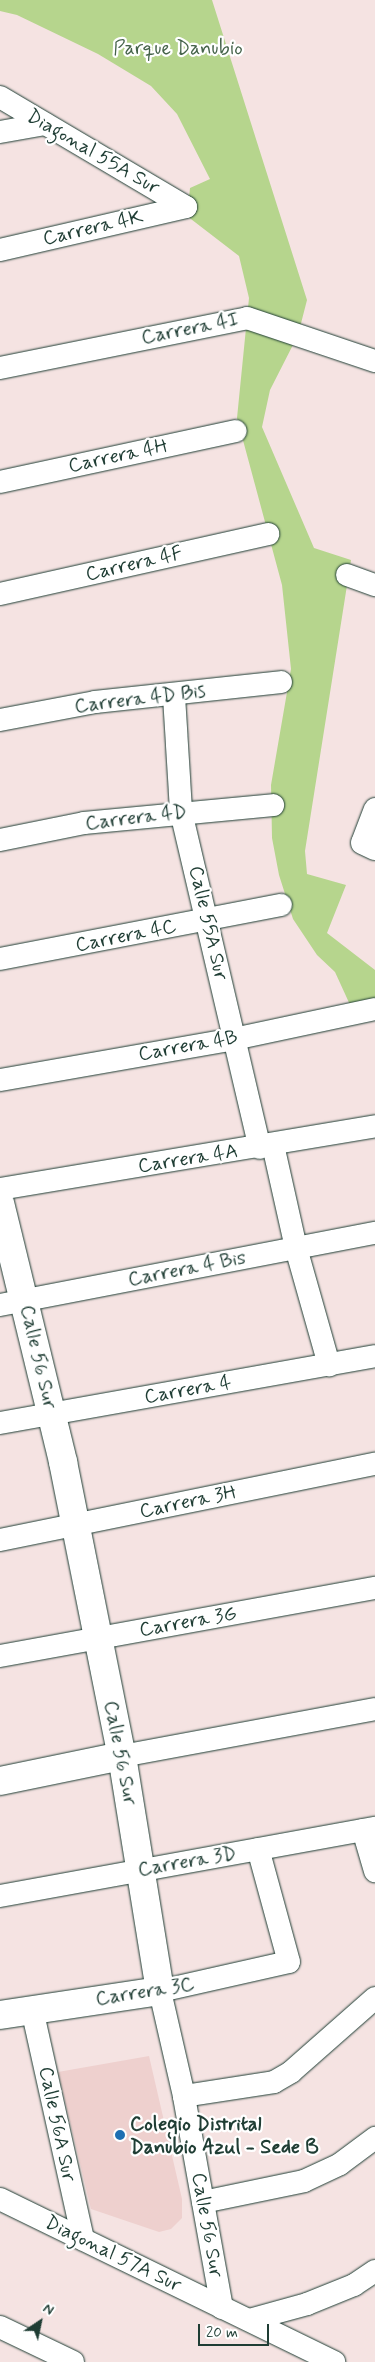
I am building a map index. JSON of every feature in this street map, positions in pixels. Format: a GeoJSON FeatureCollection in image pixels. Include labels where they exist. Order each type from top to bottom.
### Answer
{"type":"FeatureCollection","features":[{"type":"Feature","properties":{"kind":"street","name":"Diagonal 55A Sur"},"geometry":{"type":"LineString","coordinates":[[0,97],[186,206]]}},
{"type":"Feature","properties":{"kind":"street"},"geometry":{"type":"LineString","coordinates":[[0,132],[45,124]]}},
{"type":"Feature","properties":{"kind":"street","name":"Carrera 4K"},"geometry":{"type":"LineString","coordinates":[[0,250],[186,206]]}},
{"type":"Feature","properties":{"kind":"street","name":"Carrera 4I"},"geometry":{"type":"LineString","coordinates":[[0,368],[247,318],[375,361]]}},
{"type":"Feature","properties":{"kind":"street","name":"Carrera 4H"},"geometry":{"type":"LineString","coordinates":[[0,482],[236,431]]}},
{"type":"Feature","properties":{"kind":"street","name":"Carrera 4F"},"geometry":{"type":"LineString","coordinates":[[0,594],[268,534]]}},
{"type":"Feature","properties":{"kind":"street"},"geometry":{"type":"LineString","coordinates":[[347,575],[375,584]]}},
{"type":"Feature","properties":{"kind":"street","name":"Carrera 4D Bis"},"geometry":{"type":"LineString","coordinates":[[0,720],[95,702],[174,696],[281,682]]}},
{"type":"Feature","properties":{"kind":"street","name":"Calle 55A Sur"},"geometry":{"type":"LineString","coordinates":[[174,696],[181,812],[208,920],[234,1038],[267,1146],[329,1365]]}},
{"type":"Feature","properties":{"kind":"street","name":"Carrera 4D"},"geometry":{"type":"LineString","coordinates":[[0,840],[84,823],[273,804]]}},
{"type":"Feature","properties":{"kind":"street"},"geometry":{"type":"LineString","coordinates":[[368,846],[375,809]]}},
{"type":"Feature","properties":{"kind":"street","name":"Carrera 4C"},"geometry":{"type":"LineString","coordinates":[[0,959],[281,905]]}},
{"type":"Feature","properties":{"kind":"street","name":"Carrera 4B"},"geometry":{"type":"LineString","coordinates":[[0,1080],[234,1038],[375,1009]]}},
{"type":"Feature","properties":{"kind":"street","name":"Carrera 4A"},"geometry":{"type":"LineString","coordinates":[[0,1189],[267,1146],[375,1126]]}},
{"type":"Feature","properties":{"kind":"street","name":"Calle 56 Sur"},"geometry":{"type":"LineString","coordinates":[[0,1203],[12,1303],[52,1414],[76,1525],[122,1756],[142,1870],[160,1991],[184,2096],[222,2308]]}},
{"type":"Feature","properties":{"kind":"street","name":"Carrera 4 Bis"},"geometry":{"type":"LineString","coordinates":[[12,1303],[375,1233]]}},
{"type":"Feature","properties":{"kind":"street","name":"Carrera 4"},"geometry":{"type":"LineString","coordinates":[[0,1423],[375,1356]]}},
{"type":"Feature","properties":{"kind":"street","name":"Carrera 3H"},"geometry":{"type":"LineString","coordinates":[[0,1540],[375,1464]]}},
{"type":"Feature","properties":{"kind":"street","name":"Carrera 3G"},"geometry":{"type":"LineString","coordinates":[[0,1656],[375,1588]]}},
{"type":"Feature","properties":{"kind":"street"},"geometry":{"type":"LineString","coordinates":[[0,1781],[122,1756],[375,1709]]}},
{"type":"Feature","properties":{"kind":"street"},"geometry":{"type":"LineString","coordinates":[[369,1829],[375,1870]]}},
{"type":"Feature","properties":{"kind":"street","name":"Carrera 3D"},"geometry":{"type":"LineString","coordinates":[[0,1896],[369,1829]]}},
{"type":"Feature","properties":{"kind":"street","name":"Carrera 3C"},"geometry":{"type":"LineString","coordinates":[[0,2015],[160,1991],[289,1962],[258,1849]]}},
{"type":"Feature","properties":{"kind":"street"},"geometry":{"type":"LineString","coordinates":[[184,2096],[274,2082],[291,2072],[375,1998]]}},
{"type":"Feature","properties":{"kind":"street","name":"Calle 56A Sur"},"geometry":{"type":"LineString","coordinates":[[32,2009],[82,2240]]}},
{"type":"Feature","properties":{"kind":"street"},"geometry":{"type":"LineString","coordinates":[[203,2202],[304,2181],[340,2164],[375,2138]]}},
{"type":"Feature","properties":{"kind":"street","name":"Diagonal 57A Sur"},"geometry":{"type":"LineString","coordinates":[[0,2199],[334,2362]]}},
{"type":"Feature","properties":{"kind":"street"},"geometry":{"type":"LineString","coordinates":[[249,2320],[307,2304],[354,2286],[375,2271]]}},
{"type":"Feature","properties":{"kind":"street"},"geometry":{"type":"LineString","coordinates":[[0,2328],[73,2362]]}},
{"type":"Feature","properties":{"kind":"shaded area","name":"Colegio Distrital Danubio Azul - Sede B"},"geometry":{"type":"Polygon","coordinates":[[[149,2056],[182,2199],[182,2218],[171,2229],[159,2232],[91,2209],[58,2072],[149,2056]]]}},
{"type":"Feature","properties":{"kind":"green space","name":"Parque Danubio"},"geometry":{"type":"Polygon","coordinates":[[[0,0],[212,0],[307,300],[298,335],[270,390],[262,427],[314,548],[351,560],[305,851],[307,874],[346,885],[327,933],[375,970],[375,1003],[351,1007],[335,972],[317,955],[293,919],[279,875],[272,838],[271,785],[291,669],[282,585],[237,418],[249,298],[239,256],[187,216],[190,188],[210,179],[177,114],[151,86],[98,54],[17,15],[0,11],[0,0]]]}},
{"type":"Feature","properties":{"kind":"place","name":"Colegio Distrital Danubio Azul - Sede B"},"geometry":{"type":"Point","coordinates":[120,2135]}}]}
